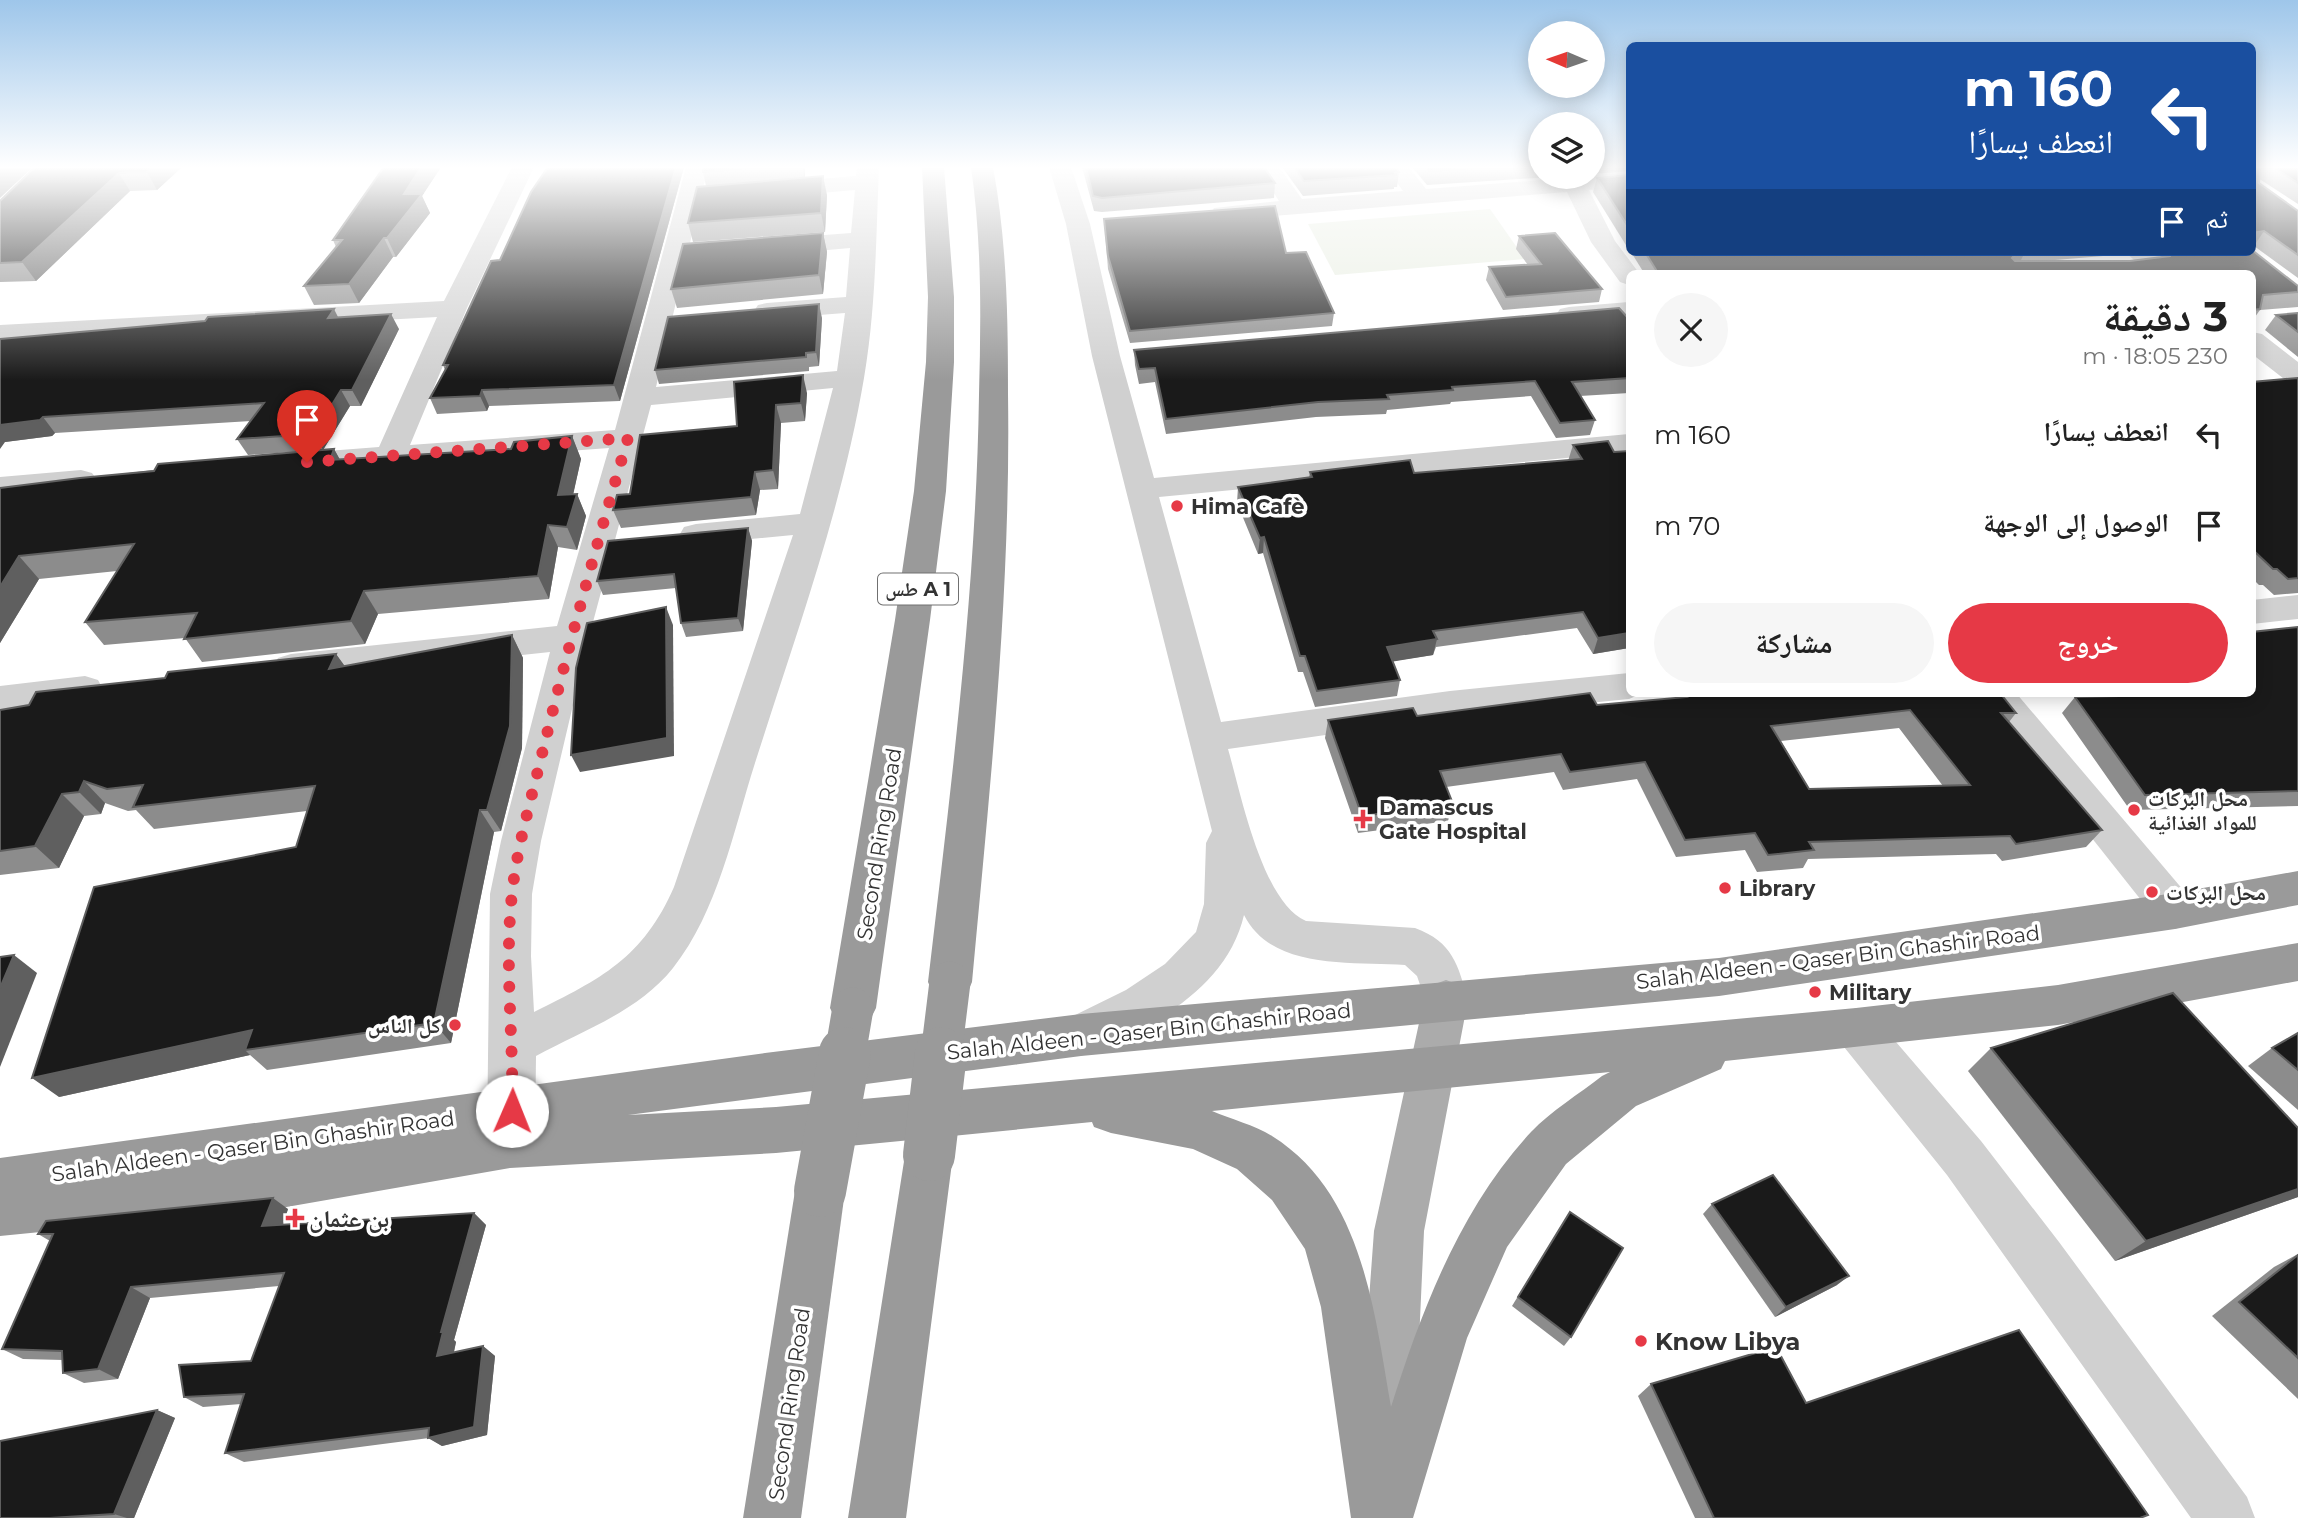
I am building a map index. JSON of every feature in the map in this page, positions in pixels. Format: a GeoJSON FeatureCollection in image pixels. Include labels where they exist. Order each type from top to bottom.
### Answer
{"type":"FeatureCollection","features":[{"type":"Feature","properties":{"kind":"highway","name":"Second Ring Road"},"geometry":{"type":"LineString","coordinates":[[772,1518],[820,1191],[853,1008],[917,596],[941,384],[941,291],[938,238]]}},
{"type":"Feature","properties":{"kind":"highway","name":"طس A 1"},"geometry":{"type":"LineString","coordinates":[[877,1518],[950,982],[977,716],[995,419],[993,292],[988,238]]}},
{"type":"Feature","properties":{"kind":"highway","name":"Salah Aldeen - Qaser Bin Ghashir Road"},"geometry":{"type":"LineString","coordinates":[[2,1210],[275,1185],[511,1128],[765,1074],[1081,1035],[1719,977],[2175,911],[2298,888]]}},
{"type":"Feature","properties":{"kind":"highway","name":"Salah Aldeen - Qaser Bin Ghashir Road"},"geometry":{"type":"LineString","coordinates":[[511,1128],[776,1130],[1856,1028],[2058,1005],[2298,962]]}},
{"type":"Feature","properties":{"kind":"highway"},"geometry":{"type":"LineString","coordinates":[[1382,1518],[1441,1334],[1489,1229],[1534,1168],[1549,1148],[1619,1091],[1734,1041]]}},
{"type":"Feature","properties":{"kind":"highway"},"geometry":{"type":"LineString","coordinates":[[1068,1102],[1196,1127],[1254,1152],[1290,1183],[1328,1238],[1347,1307],[1382,1518]]}},
{"type":"Feature","properties":{"kind":"main road"},"geometry":{"type":"LineString","coordinates":[[1382,1518],[1399,1231],[1446,1000]]}},
{"type":"Feature","properties":{"kind":"street"},"geometry":{"type":"LineString","coordinates":[[391,455],[454,308],[488,238]]}},
{"type":"Feature","properties":{"kind":"street"},"geometry":{"type":"LineString","coordinates":[[511,1128],[513,1045],[509,956],[512,894],[521,841],[597,543],[639,397],[670,320],[691,238]]}},
{"type":"Feature","properties":{"kind":"street"},"geometry":{"type":"LineString","coordinates":[[1095,238],[1120,355],[1143,489],[1226,813],[1247,877],[1264,912],[1282,930],[1302,939],[1415,947],[1436,966],[1446,1000]]}},
{"type":"Feature","properties":{"kind":"street"},"geometry":{"type":"LineString","coordinates":[[1600,238],[1626,272]]}},
{"type":"Feature","properties":{"kind":"street"},"geometry":{"type":"LineString","coordinates":[[513,1045],[610,993],[641,972],[664,946],[683,916],[725,802],[813,523],[850,379],[863,240],[752,249]]}},
{"type":"Feature","properties":{"kind":"street"},"geometry":{"type":"LineString","coordinates":[[1602,242],[1626,240]]}},
{"type":"Feature","properties":{"kind":"street"},"geometry":{"type":"LineString","coordinates":[[2112,266],[2151,263]]}},
{"type":"Feature","properties":{"kind":"street"},"geometry":{"type":"LineString","coordinates":[[747,313],[859,304]]}},
{"type":"Feature","properties":{"kind":"street"},"geometry":{"type":"LineString","coordinates":[[0,333],[454,308]]}},
{"type":"Feature","properties":{"kind":"street"},"geometry":{"type":"LineString","coordinates":[[1545,317],[1626,310]]}},
{"type":"Feature","properties":{"kind":"street"},"geometry":{"type":"LineString","coordinates":[[2256,327],[2298,378]]}},
{"type":"Feature","properties":{"kind":"street"},"geometry":{"type":"LineString","coordinates":[[2264,383],[2298,378]]}},
{"type":"Feature","properties":{"kind":"street"},"geometry":{"type":"LineString","coordinates":[[639,397],[850,379]]}},
{"type":"Feature","properties":{"kind":"street"},"geometry":{"type":"LineString","coordinates":[[265,465],[628,438]]}},
{"type":"Feature","properties":{"kind":"street"},"geometry":{"type":"LineString","coordinates":[[1143,489],[1626,443]]}},
{"type":"Feature","properties":{"kind":"street"},"geometry":{"type":"LineString","coordinates":[[0,487],[112,478]]}},
{"type":"Feature","properties":{"kind":"street"},"geometry":{"type":"LineString","coordinates":[[672,536],[813,523]]}},
{"type":"Feature","properties":{"kind":"street"},"geometry":{"type":"LineString","coordinates":[[597,543],[635,540]]}},
{"type":"Feature","properties":{"kind":"street"},"geometry":{"type":"LineString","coordinates":[[2273,610],[2298,638]]}},
{"type":"Feature","properties":{"kind":"street"},"geometry":{"type":"LineString","coordinates":[[258,671],[571,637]]}},
{"type":"Feature","properties":{"kind":"street"},"geometry":{"type":"LineString","coordinates":[[0,699],[122,685]]}},
{"type":"Feature","properties":{"kind":"street"},"geometry":{"type":"LineString","coordinates":[[1208,738],[1450,704],[1626,686]]}},
{"type":"Feature","properties":{"kind":"street"},"geometry":{"type":"LineString","coordinates":[[1998,697],[2175,911]]}},
{"type":"Feature","properties":{"kind":"street"},"geometry":{"type":"LineString","coordinates":[[1081,1035],[1165,990],[1188,972],[1208,950],[1221,923],[1227,894],[1226,813]]}},
{"type":"Feature","properties":{"kind":"street"},"geometry":{"type":"LineString","coordinates":[[1856,1028],[1964,1158],[2041,1259],[2225,1518]]}},
{"type":"Feature","properties":{"kind":"shaded area"},"geometry":{"type":"Polygon","coordinates":[[[1315,238],[1510,238],[1525,259],[1335,275],[1315,238]]]}},
{"type":"Feature","properties":{"kind":"building"},"geometry":{"type":"Polygon","coordinates":[[[0,238],[48,238],[22,262],[0,263],[0,238]]]}},
{"type":"Feature","properties":{"kind":"building"},"geometry":{"type":"Polygon","coordinates":[[[384,238],[349,284],[304,286],[342,240],[333,240],[387,238],[384,238]]]}},
{"type":"Feature","properties":{"kind":"building"},"geometry":{"type":"Polygon","coordinates":[[[510,238],[656,238],[614,385],[482,390],[480,396],[430,398],[448,365],[443,365],[491,261],[500,260],[510,238]]]}},
{"type":"Feature","properties":{"kind":"building"},"geometry":{"type":"Polygon","coordinates":[[[761,238],[823,238],[819,275],[671,289],[683,244],[761,238]]]}},
{"type":"Feature","properties":{"kind":"building"},"geometry":{"type":"Polygon","coordinates":[[[1106,238],[1282,238],[1286,253],[1306,252],[1334,313],[1130,331],[1108,256],[1106,238]]]}},
{"type":"Feature","properties":{"kind":"building"},"geometry":{"type":"Polygon","coordinates":[[[1520,238],[1559,238],[1602,289],[1506,297],[1489,267],[1541,264],[1520,238]]]}},
{"type":"Feature","properties":{"kind":"building"},"geometry":{"type":"Polygon","coordinates":[[[2274,238],[2298,238],[2298,255],[2274,238]]]}},
{"type":"Feature","properties":{"kind":"building"},"geometry":{"type":"Polygon","coordinates":[[[2256,253],[2298,286],[2298,292],[2263,295],[2260,309],[2256,310],[2256,270],[1656,270],[1647,256],[2014,256],[2012,258],[2015,261],[2130,261],[2170,256],[2256,256],[2256,253]]]}},
{"type":"Feature","properties":{"kind":"building"},"geometry":{"type":"Polygon","coordinates":[[[819,304],[816,352],[806,353],[806,357],[655,370],[668,317],[819,304]]]}},
{"type":"Feature","properties":{"kind":"building"},"geometry":{"type":"Polygon","coordinates":[[[1619,308],[1626,316],[1626,378],[1572,382],[1595,420],[1560,423],[1535,381],[1387,395],[1389,399],[1318,402],[1166,419],[1155,368],[1139,369],[1134,350],[1619,308]]]}},
{"type":"Feature","properties":{"kind":"building"},"geometry":{"type":"Polygon","coordinates":[[[334,309],[328,318],[391,314],[352,390],[341,390],[314,434],[237,439],[264,403],[43,417],[40,420],[0,425],[0,339],[205,321],[208,317],[334,309]]]}},
{"type":"Feature","properties":{"kind":"building"},"geometry":{"type":"Polygon","coordinates":[[[2298,313],[2298,332],[2276,315],[2298,313]]]}},
{"type":"Feature","properties":{"kind":"building"},"geometry":{"type":"Polygon","coordinates":[[[803,375],[801,403],[776,405],[773,470],[755,472],[751,497],[613,510],[617,495],[630,494],[640,435],[737,426],[734,382],[803,375]]]}},
{"type":"Feature","properties":{"kind":"building"},"geometry":{"type":"Polygon","coordinates":[[[2298,378],[2298,578],[2288,579],[2256,553],[2256,382],[2298,378]]]}},
{"type":"Feature","properties":{"kind":"building"},"geometry":{"type":"Polygon","coordinates":[[[572,436],[558,495],[577,494],[567,527],[548,525],[538,576],[364,591],[351,621],[184,639],[197,613],[85,622],[134,544],[19,556],[0,587],[0,488],[154,471],[158,464],[334,449],[330,460],[511,449],[514,442],[572,436]]]}},
{"type":"Feature","properties":{"kind":"building"},"geometry":{"type":"Polygon","coordinates":[[[1608,441],[1614,452],[1626,451],[1626,633],[1598,638],[1583,612],[1433,631],[1437,639],[1387,647],[1400,680],[1317,691],[1305,656],[1300,656],[1264,537],[1260,538],[1238,487],[1312,477],[1310,472],[1410,460],[1414,473],[1582,459],[1573,445],[1608,441]]]}},
{"type":"Feature","properties":{"kind":"building"},"geometry":{"type":"Polygon","coordinates":[[[748,528],[738,618],[681,623],[674,574],[597,581],[608,541],[748,528]]]}},
{"type":"Feature","properties":{"kind":"building"},"geometry":{"type":"Polygon","coordinates":[[[666,607],[667,738],[571,755],[576,668],[587,623],[666,607]]]}},
{"type":"Feature","properties":{"kind":"building"},"geometry":{"type":"Polygon","coordinates":[[[2298,627],[2298,791],[2145,795],[2075,697],[2256,697],[2256,632],[2298,627]]]}},
{"type":"Feature","properties":{"kind":"building"},"geometry":{"type":"Polygon","coordinates":[[[512,635],[510,726],[487,810],[480,810],[434,1023],[245,1050],[252,1030],[32,1078],[94,887],[296,847],[315,786],[133,807],[143,785],[107,789],[84,781],[79,792],[62,794],[35,846],[0,851],[0,710],[29,705],[36,692],[165,678],[168,672],[336,654],[329,669],[512,635]]]}},
{"type":"Feature","properties":{"kind":"building"},"geometry":{"type":"Polygon","coordinates":[[[1590,693],[1597,705],[1687,697],[2003,697],[2016,713],[2001,713],[2102,830],[2016,844],[2010,836],[1809,842],[1814,850],[1768,855],[1755,833],[1685,840],[1645,762],[1570,772],[1561,754],[1440,771],[1453,804],[1362,816],[1328,720],[1413,708],[1417,716],[1590,693]],[[1910,710],[1771,726],[1809,789],[1970,785],[1910,710]]]}},
{"type":"Feature","properties":{"kind":"building"},"geometry":{"type":"Polygon","coordinates":[[[14,955],[0,988],[0,957],[14,955]]]}},
{"type":"Feature","properties":{"kind":"building"},"geometry":{"type":"Polygon","coordinates":[[[2173,993],[2298,1128],[2298,1189],[2146,1241],[1991,1048],[2173,993]]]}},
{"type":"Feature","properties":{"kind":"building"},"geometry":{"type":"Polygon","coordinates":[[[2298,1033],[2298,1070],[2272,1048],[2298,1033]]]}},
{"type":"Feature","properties":{"kind":"building"},"geometry":{"type":"Polygon","coordinates":[[[1773,1175],[1849,1276],[1786,1307],[1712,1204],[1773,1175]]]}},
{"type":"Feature","properties":{"kind":"building"},"geometry":{"type":"Polygon","coordinates":[[[273,1198],[262,1226],[474,1213],[441,1332],[437,1356],[483,1346],[474,1427],[428,1438],[429,1428],[225,1453],[244,1394],[184,1397],[179,1365],[251,1361],[284,1273],[131,1287],[98,1369],[63,1373],[62,1351],[2,1349],[53,1234],[38,1234],[46,1221],[273,1198]]]}},
{"type":"Feature","properties":{"kind":"building"},"geometry":{"type":"Polygon","coordinates":[[[1570,1212],[1623,1248],[1571,1337],[1518,1297],[1570,1212]]]}},
{"type":"Feature","properties":{"kind":"building"},"geometry":{"type":"Polygon","coordinates":[[[2298,1255],[2298,1358],[2239,1302],[2298,1255]]]}},
{"type":"Feature","properties":{"kind":"building"},"geometry":{"type":"Polygon","coordinates":[[[2019,1330],[2148,1515],[2140,1518],[1714,1518],[1651,1384],[1776,1347],[1806,1403],[2019,1330]]]}},
{"type":"Feature","properties":{"kind":"building"},"geometry":{"type":"Polygon","coordinates":[[[157,1410],[114,1514],[0,1518],[0,1441],[157,1410]]]}},
{"type":"Feature","properties":{"kind":"place","name":"Hima Cafè"},"geometry":{"type":"Point","coordinates":[1177,506]}},
{"type":"Feature","properties":{"kind":"place","name":"محل البركات للمواد الغذائية"},"geometry":{"type":"Point","coordinates":[2134,810]}},
{"type":"Feature","properties":{"kind":"place","name":"Damascus Gate Hospital"},"geometry":{"type":"Point","coordinates":[1363,819]}},
{"type":"Feature","properties":{"kind":"place","name":"Library"},"geometry":{"type":"Point","coordinates":[1725,888]}},
{"type":"Feature","properties":{"kind":"place","name":"محل البركات"},"geometry":{"type":"Point","coordinates":[2152,892]}},
{"type":"Feature","properties":{"kind":"place","name":"Military"},"geometry":{"type":"Point","coordinates":[1815,992]}},
{"type":"Feature","properties":{"kind":"place","name":"كل الناس"},"geometry":{"type":"Point","coordinates":[455,1025]}},
{"type":"Feature","properties":{"kind":"place","name":"بن عثمان"},"geometry":{"type":"Point","coordinates":[295,1218]}},
{"type":"Feature","properties":{"kind":"place","name":"Know Libya"},"geometry":{"type":"Point","coordinates":[1641,1341]}},
{"type":"Feature","properties":{"kind":"route"},"geometry":{"type":"LineString","coordinates":[[307,462],[628,438],[571,637],[521,841],[512,894],[509,956],[513,1045],[512,1111]]}}]}
